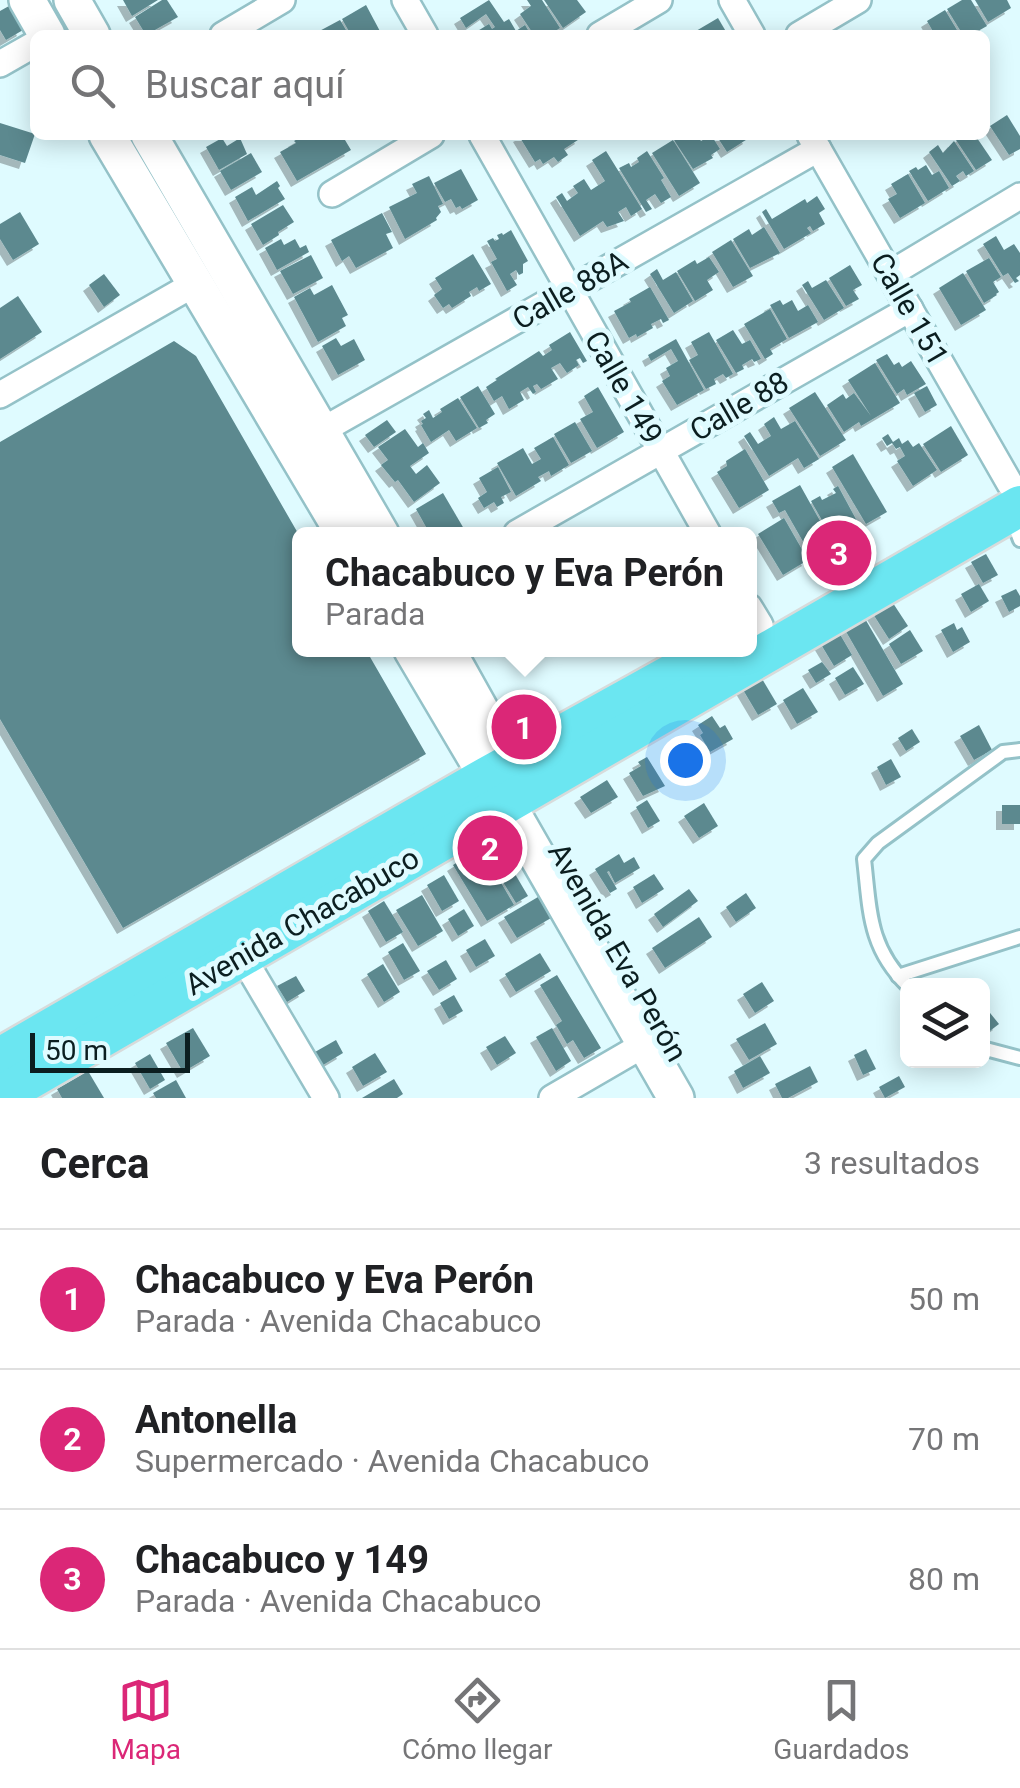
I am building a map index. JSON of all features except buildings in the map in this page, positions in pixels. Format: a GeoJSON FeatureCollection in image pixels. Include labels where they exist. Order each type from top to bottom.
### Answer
{"type":"FeatureCollection","features":[{"type":"Feature","properties":{"kind":"main road"},"geometry":{"type":"LineString","coordinates":[[757,619],[1016,504]]}},
{"type":"Feature","properties":{"kind":"main road","name":"Avenida Chacabuco"},"geometry":{"type":"LineString","coordinates":[[757,647],[1016,504]]}},
{"type":"Feature","properties":{"kind":"main road","name":"Avenida Chacabuco"},"geometry":{"type":"LineString","coordinates":[[0,1096],[242,956],[705,657]]}},
{"type":"Feature","properties":{"kind":"main road","name":"Avenida Chacabuco"},"geometry":{"type":"LineString","coordinates":[[0,1058],[738,657]]}},
{"type":"Feature","properties":{"kind":"street"},"geometry":{"type":"LineString","coordinates":[[27,0],[44,30]]}},
{"type":"Feature","properties":{"kind":"street"},"geometry":{"type":"LineString","coordinates":[[72,0],[89,30]]}},
{"type":"Feature","properties":{"kind":"street"},"geometry":{"type":"LineString","coordinates":[[231,30],[282,0]]}},
{"type":"Feature","properties":{"kind":"street"},"geometry":{"type":"LineString","coordinates":[[405,0],[422,30]]}},
{"type":"Feature","properties":{"kind":"street"},"geometry":{"type":"LineString","coordinates":[[608,30],[659,0]]}},
{"type":"Feature","properties":{"kind":"street"},"geometry":{"type":"LineString","coordinates":[[732,0],[749,30]]}},
{"type":"Feature","properties":{"kind":"street"},"geometry":{"type":"LineString","coordinates":[[807,30],[858,0]]}},
{"type":"Feature","properties":{"kind":"street"},"geometry":{"type":"LineString","coordinates":[[0,64],[30,47]]}},
{"type":"Feature","properties":{"kind":"street"},"geometry":{"type":"LineString","coordinates":[[111,140],[340,527]]}},
{"type":"Feature","properties":{"kind":"street"},"geometry":{"type":"LineString","coordinates":[[152,140],[377,527]]}},
{"type":"Feature","properties":{"kind":"street"},"geometry":{"type":"LineString","coordinates":[[332,194],[423,140]]}},
{"type":"Feature","properties":{"kind":"street","name":"Calle 149"},"geometry":{"type":"LineString","coordinates":[[485,140],[704,527]]}},
{"type":"Feature","properties":{"kind":"street","name":"Calle 88A"},"geometry":{"type":"LineString","coordinates":[[321,431],[570,290],[814,142]]}},
{"type":"Feature","properties":{"kind":"street","name":"Calle 151"},"geometry":{"type":"LineString","coordinates":[[814,142],[1016,504]]}},
{"type":"Feature","properties":{"kind":"street"},"geometry":{"type":"LineString","coordinates":[[890,274],[1020,196]]}},
{"type":"Feature","properties":{"kind":"street"},"geometry":{"type":"LineString","coordinates":[[0,395],[196,282]]}},
{"type":"Feature","properties":{"kind":"street","name":"Calle 88"},"geometry":{"type":"LineString","coordinates":[[527,527],[910,310]]}},
{"type":"Feature","properties":{"kind":"street","name":"Avenida Eva Perón"},"geometry":{"type":"LineString","coordinates":[[417,657],[508,784],[702,1098]]}},
{"type":"Feature","properties":{"kind":"street","name":"Avenida Eva Perón"},"geometry":{"type":"LineString","coordinates":[[450,657],[508,784],[676,1098]]}},
{"type":"Feature","properties":{"kind":"street"},"geometry":{"type":"LineString","coordinates":[[242,956],[326,1098]]}},
{"type":"Feature","properties":{"kind":"street"},"geometry":{"type":"LineString","coordinates":[[552,1098],[644,1044]]}},
{"type":"Feature","properties":{"kind":"lane"},"geometry":{"type":"LineString","coordinates":[[900,978],[882,956],[873,931],[864,859],[878,843],[1003,752],[1020,750]]}},
{"type":"Feature","properties":{"kind":"lane"},"geometry":{"type":"LineString","coordinates":[[911,978],[1020,936]]}},
{"type":"Feature","properties":{"kind":"lane"},"geometry":{"type":"LineString","coordinates":[[990,1050],[1020,1058]]}},
{"type":"Feature","properties":{"kind":"place","name":"Chacabuco y 149"},"geometry":{"type":"Point","coordinates":[839,553]}},
{"type":"Feature","properties":{"kind":"place","name":"Chacabuco y Eva Perón"},"geometry":{"type":"Point","coordinates":[524,727]}},
{"type":"Feature","properties":{"kind":"place","name":"Antonella"},"geometry":{"type":"Point","coordinates":[490,848]}}]}
